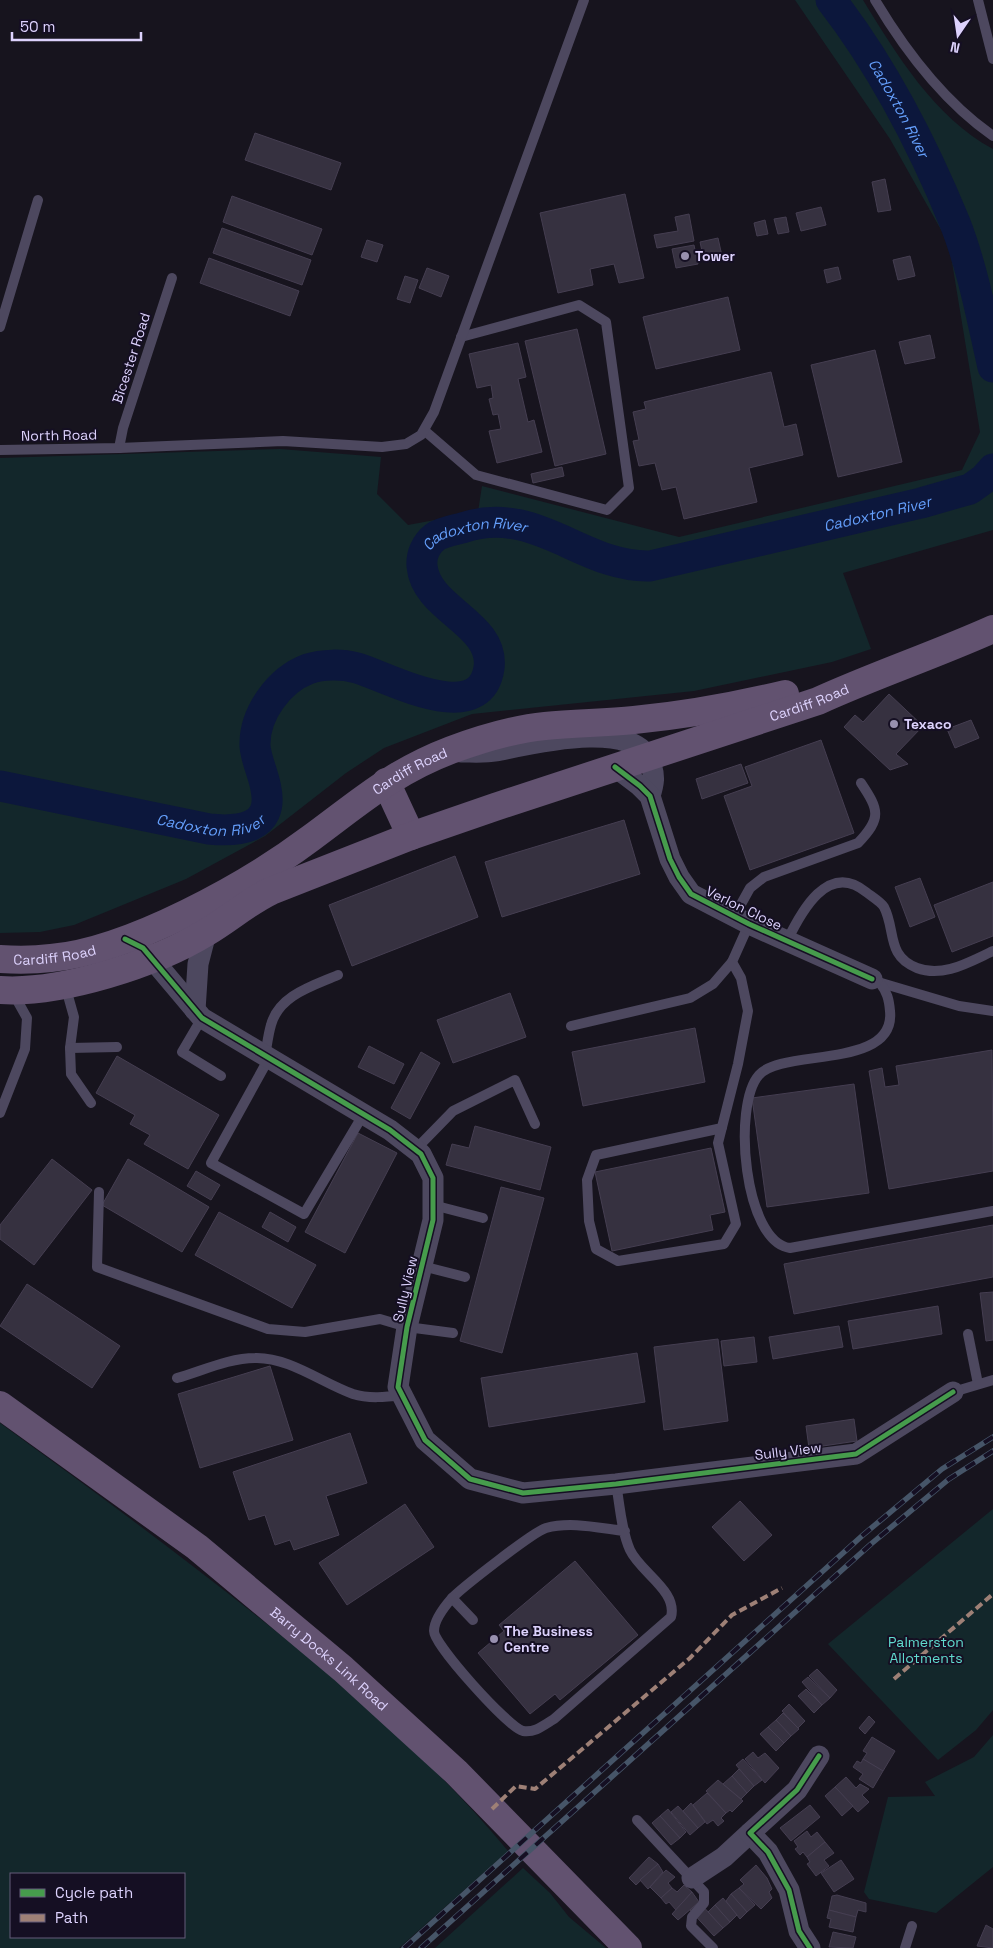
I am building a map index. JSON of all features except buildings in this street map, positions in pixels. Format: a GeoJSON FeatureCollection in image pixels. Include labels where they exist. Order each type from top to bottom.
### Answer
{"type":"FeatureCollection","features":[{"type":"Feature","properties":{"kind":"main road","name":"Cardiff Road"},"geometry":{"type":"LineString","coordinates":[[6,990],[65,984],[152,959],[206,932],[256,898],[411,836],[818,701],[859,682],[905,666],[993,629]]}},
{"type":"Feature","properties":{"kind":"main road","name":"Cardiff Road"},"geometry":{"type":"LineString","coordinates":[[0,959],[51,958],[101,948],[170,920],[244,882],[294,851],[386,782],[416,764],[510,731],[545,726],[633,720],[691,713],[748,703],[815,686],[859,682]]}},
{"type":"Feature","properties":{"kind":"main road"},"geometry":{"type":"LineString","coordinates":[[386,782],[411,836]]}},
{"type":"Feature","properties":{"kind":"main road","name":"Barry Docks Link Road"},"geometry":{"type":"LineString","coordinates":[[0,1405],[197,1547],[343,1669],[456,1772],[628,1948]]}},
{"type":"Feature","properties":{"kind":"street"},"geometry":{"type":"LineString","coordinates":[[446,752],[493,751],[562,738],[613,738],[630,740],[642,748],[648,756]]}},
{"type":"Feature","properties":{"kind":"street","name":"Verlon Close"},"geometry":{"type":"LineString","coordinates":[[648,756],[656,780],[650,796],[670,859],[679,878],[691,894],[787,941],[876,981]]}},
{"type":"Feature","properties":{"kind":"street"},"geometry":{"type":"LineString","coordinates":[[615,767],[650,796]]}},
{"type":"Feature","properties":{"kind":"street"},"geometry":{"type":"LineString","coordinates":[[198,1014],[198,964],[206,932]]}},
{"type":"Feature","properties":{"kind":"street","name":"Sully View"},"geometry":{"type":"LineString","coordinates":[[124,939],[143,948],[198,1014],[390,1130],[421,1154],[433,1178],[433,1220],[407,1326],[398,1387],[424,1440],[470,1479],[523,1494],[856,1454],[953,1392]]}},
{"type":"Feature","properties":{"kind":"street"},"geometry":{"type":"LineString","coordinates":[[692,1878],[724,1856],[797,1790],[819,1756]]}},
{"type":"Feature","properties":{"kind":"street"},"geometry":{"type":"LineString","coordinates":[[750,1833],[768,1852],[789,1890],[799,1932],[810,1948]]}},
{"type":"Feature","properties":{"kind":"lane"},"geometry":{"type":"LineString","coordinates":[[461,337],[579,305],[606,322],[629,488],[607,510],[476,476],[425,431],[584,0]]}},
{"type":"Feature","properties":{"kind":"lane"},"geometry":{"type":"LineString","coordinates":[[875,0],[912,56],[938,87],[981,128],[993,136]]}},
{"type":"Feature","properties":{"kind":"lane"},"geometry":{"type":"LineString","coordinates":[[978,0],[993,59]]}},
{"type":"Feature","properties":{"kind":"lane"},"geometry":{"type":"LineString","coordinates":[[0,327],[38,200]]}},
{"type":"Feature","properties":{"kind":"lane","name":"Bicester Road"},"geometry":{"type":"LineString","coordinates":[[119,448],[123,428],[172,278]]}},
{"type":"Feature","properties":{"kind":"lane","name":"North Road"},"geometry":{"type":"LineString","coordinates":[[0,450],[119,448],[283,441],[382,447],[406,444],[425,431]]}},
{"type":"Feature","properties":{"kind":"lane"},"geometry":{"type":"LineString","coordinates":[[571,1026],[690,998],[713,984],[732,962],[750,888],[764,877],[858,844],[869,832],[875,817],[875,805],[861,783]]}},
{"type":"Feature","properties":{"kind":"lane"},"geometry":{"type":"LineString","coordinates":[[787,941],[802,910],[819,892],[838,882],[858,886],[883,906],[897,955],[916,968],[938,972],[993,952]]}},
{"type":"Feature","properties":{"kind":"lane"},"geometry":{"type":"LineString","coordinates":[[722,1128],[596,1155],[587,1180],[589,1221],[596,1249],[618,1261],[724,1244],[736,1224],[718,1143],[722,1128],[748,1011],[742,978],[732,962]]}},
{"type":"Feature","properties":{"kind":"lane"},"geometry":{"type":"LineString","coordinates":[[338,975],[296,993],[276,1012],[271,1024],[267,1057],[211,1163],[304,1214],[364,1115]]}},
{"type":"Feature","properties":{"kind":"lane"},"geometry":{"type":"LineString","coordinates":[[876,981],[898,986],[959,1006],[993,1011]]}},
{"type":"Feature","properties":{"kind":"lane"},"geometry":{"type":"LineString","coordinates":[[876,981],[888,994],[891,1021],[887,1032],[877,1041],[848,1052],[772,1067],[760,1073],[753,1083],[744,1118],[746,1160],[757,1215],[773,1241],[781,1247],[790,1248],[993,1211]]}},
{"type":"Feature","properties":{"kind":"lane"},"geometry":{"type":"LineString","coordinates":[[65,984],[74,1017],[70,1048],[70,1074],[91,1104]]}},
{"type":"Feature","properties":{"kind":"lane"},"geometry":{"type":"LineString","coordinates":[[0,1113],[25,1049],[27,1018],[6,990]]}},
{"type":"Feature","properties":{"kind":"lane"},"geometry":{"type":"LineString","coordinates":[[198,1014],[182,1052],[221,1076]]}},
{"type":"Feature","properties":{"kind":"lane"},"geometry":{"type":"LineString","coordinates":[[70,1048],[117,1046]]}},
{"type":"Feature","properties":{"kind":"lane"},"geometry":{"type":"LineString","coordinates":[[415,1150],[453,1111],[515,1080],[534,1124]]}},
{"type":"Feature","properties":{"kind":"lane"},"geometry":{"type":"LineString","coordinates":[[99,1192],[97,1267],[268,1329],[305,1332],[380,1318],[407,1326],[453,1333]]}},
{"type":"Feature","properties":{"kind":"lane"},"geometry":{"type":"LineString","coordinates":[[433,1205],[483,1218]]}},
{"type":"Feature","properties":{"kind":"lane"},"geometry":{"type":"LineString","coordinates":[[422,1266],[465,1277]]}},
{"type":"Feature","properties":{"kind":"lane"},"geometry":{"type":"LineString","coordinates":[[968,1334],[978,1384]]}},
{"type":"Feature","properties":{"kind":"lane"},"geometry":{"type":"LineString","coordinates":[[177,1378],[240,1359],[257,1358],[280,1362],[353,1394],[367,1397],[402,1395]]}},
{"type":"Feature","properties":{"kind":"lane"},"geometry":{"type":"LineString","coordinates":[[953,1392],[993,1380]]}},
{"type":"Feature","properties":{"kind":"lane"},"geometry":{"type":"LineString","coordinates":[[616,1484],[630,1551],[669,1598],[673,1608],[671,1617],[573,1703],[538,1729],[529,1732],[513,1727],[498,1713],[436,1640],[435,1622],[452,1598],[543,1529],[564,1524],[625,1530]]}},
{"type":"Feature","properties":{"kind":"lane"},"geometry":{"type":"LineString","coordinates":[[452,1598],[473,1620]]}},
{"type":"Feature","properties":{"kind":"lane"},"geometry":{"type":"LineString","coordinates":[[637,1820],[704,1892],[704,1903],[692,1917],[691,1926],[713,1948]]}},
{"type":"Feature","properties":{"kind":"lane"},"geometry":{"type":"LineString","coordinates":[[905,1948],[912,1926]]}},
{"type":"Feature","properties":{"kind":"green space"},"geometry":{"type":"Polygon","coordinates":[[[795,0],[863,0],[889,42],[935,102],[972,136],[993,149],[993,530],[843,573],[871,649],[832,662],[694,691],[472,714],[384,748],[346,773],[265,836],[186,879],[74,925],[40,932],[0,933],[0,458],[280,449],[381,457],[377,494],[408,525],[478,512],[482,486],[679,537],[962,470],[980,432],[949,244],[890,139],[795,0]]]}},
{"type":"Feature","properties":{"kind":"green space"},"geometry":{"type":"Polygon","coordinates":[[[0,1423],[187,1562],[317,1665],[385,1723],[449,1785],[508,1851],[399,1948],[0,1948],[0,1423]]]}},
{"type":"Feature","properties":{"kind":"green space","name":"Palmerston Allotments"},"geometry":{"type":"Polygon","coordinates":[[[993,1509],[993,1710],[976,1730],[938,1760],[828,1644],[993,1509]]]}},
{"type":"Feature","properties":{"kind":"green space"},"geometry":{"type":"Polygon","coordinates":[[[993,1735],[993,1867],[936,1913],[869,1899],[864,1892],[888,1797],[935,1796],[925,1782],[974,1757],[993,1735]]]}},
{"type":"Feature","properties":{"kind":"green space"},"geometry":{"type":"Polygon","coordinates":[[[523,1868],[550,1893],[569,1917],[606,1948],[435,1948],[523,1868]]]}},
{"type":"Feature","properties":{"kind":"waterway","name":"Cadoxton River"},"geometry":{"type":"LineString","coordinates":[[831,0],[885,79],[943,194],[967,258],[993,367]]}},
{"type":"Feature","properties":{"kind":"waterway","name":"Cadoxton River"},"geometry":{"type":"LineString","coordinates":[[0,786],[209,829],[231,830],[242,828],[259,820],[265,813],[267,802],[265,784],[255,746],[259,722],[270,700],[287,681],[297,674],[320,666],[345,666],[357,668],[410,688],[451,697],[469,695],[482,686],[489,668],[488,653],[482,639],[435,594],[426,581],[422,566],[423,554],[429,543],[438,535],[452,530],[489,523],[513,524],[558,538],[602,557],[625,564],[650,566],[921,503],[970,489],[984,479],[993,469]]}},
{"type":"Feature","properties":{"kind":"railway"},"geometry":{"type":"LineString","coordinates":[[404,1948],[863,1535],[942,1469],[993,1437]]}},
{"type":"Feature","properties":{"kind":"railway"},"geometry":{"type":"LineString","coordinates":[[421,1948],[871,1544],[949,1479],[993,1451]]}},
{"type":"Feature","properties":{"kind":"marked path"},"geometry":{"type":"LineString","coordinates":[[492,1809],[516,1786],[535,1789],[690,1658],[732,1615],[782,1588]]}},
{"type":"Feature","properties":{"kind":"marked path"},"geometry":{"type":"LineString","coordinates":[[894,1679],[993,1594]]}},
{"type":"Feature","properties":{"kind":"cycle path"},"geometry":{"type":"LineString","coordinates":[[615,767],[650,796],[670,859],[679,877],[691,894],[749,924],[872,979]]}},
{"type":"Feature","properties":{"kind":"cycle path"},"geometry":{"type":"LineString","coordinates":[[125,939],[143,948],[202,1018],[390,1130],[421,1154],[433,1178],[433,1220],[407,1327],[398,1387],[425,1440],[470,1479],[523,1493],[616,1484],[856,1454],[953,1392]]}},
{"type":"Feature","properties":{"kind":"cycle path"},"geometry":{"type":"LineString","coordinates":[[810,1948],[799,1931],[789,1890],[768,1852],[750,1833],[797,1790],[819,1756]]}},
{"type":"Feature","properties":{"kind":"place","name":"Tower"},"geometry":{"type":"Point","coordinates":[685,256]}},
{"type":"Feature","properties":{"kind":"place","name":"Texaco"},"geometry":{"type":"Point","coordinates":[894,724]}},
{"type":"Feature","properties":{"kind":"place","name":"The Business Centre"},"geometry":{"type":"Point","coordinates":[494,1639]}}]}
